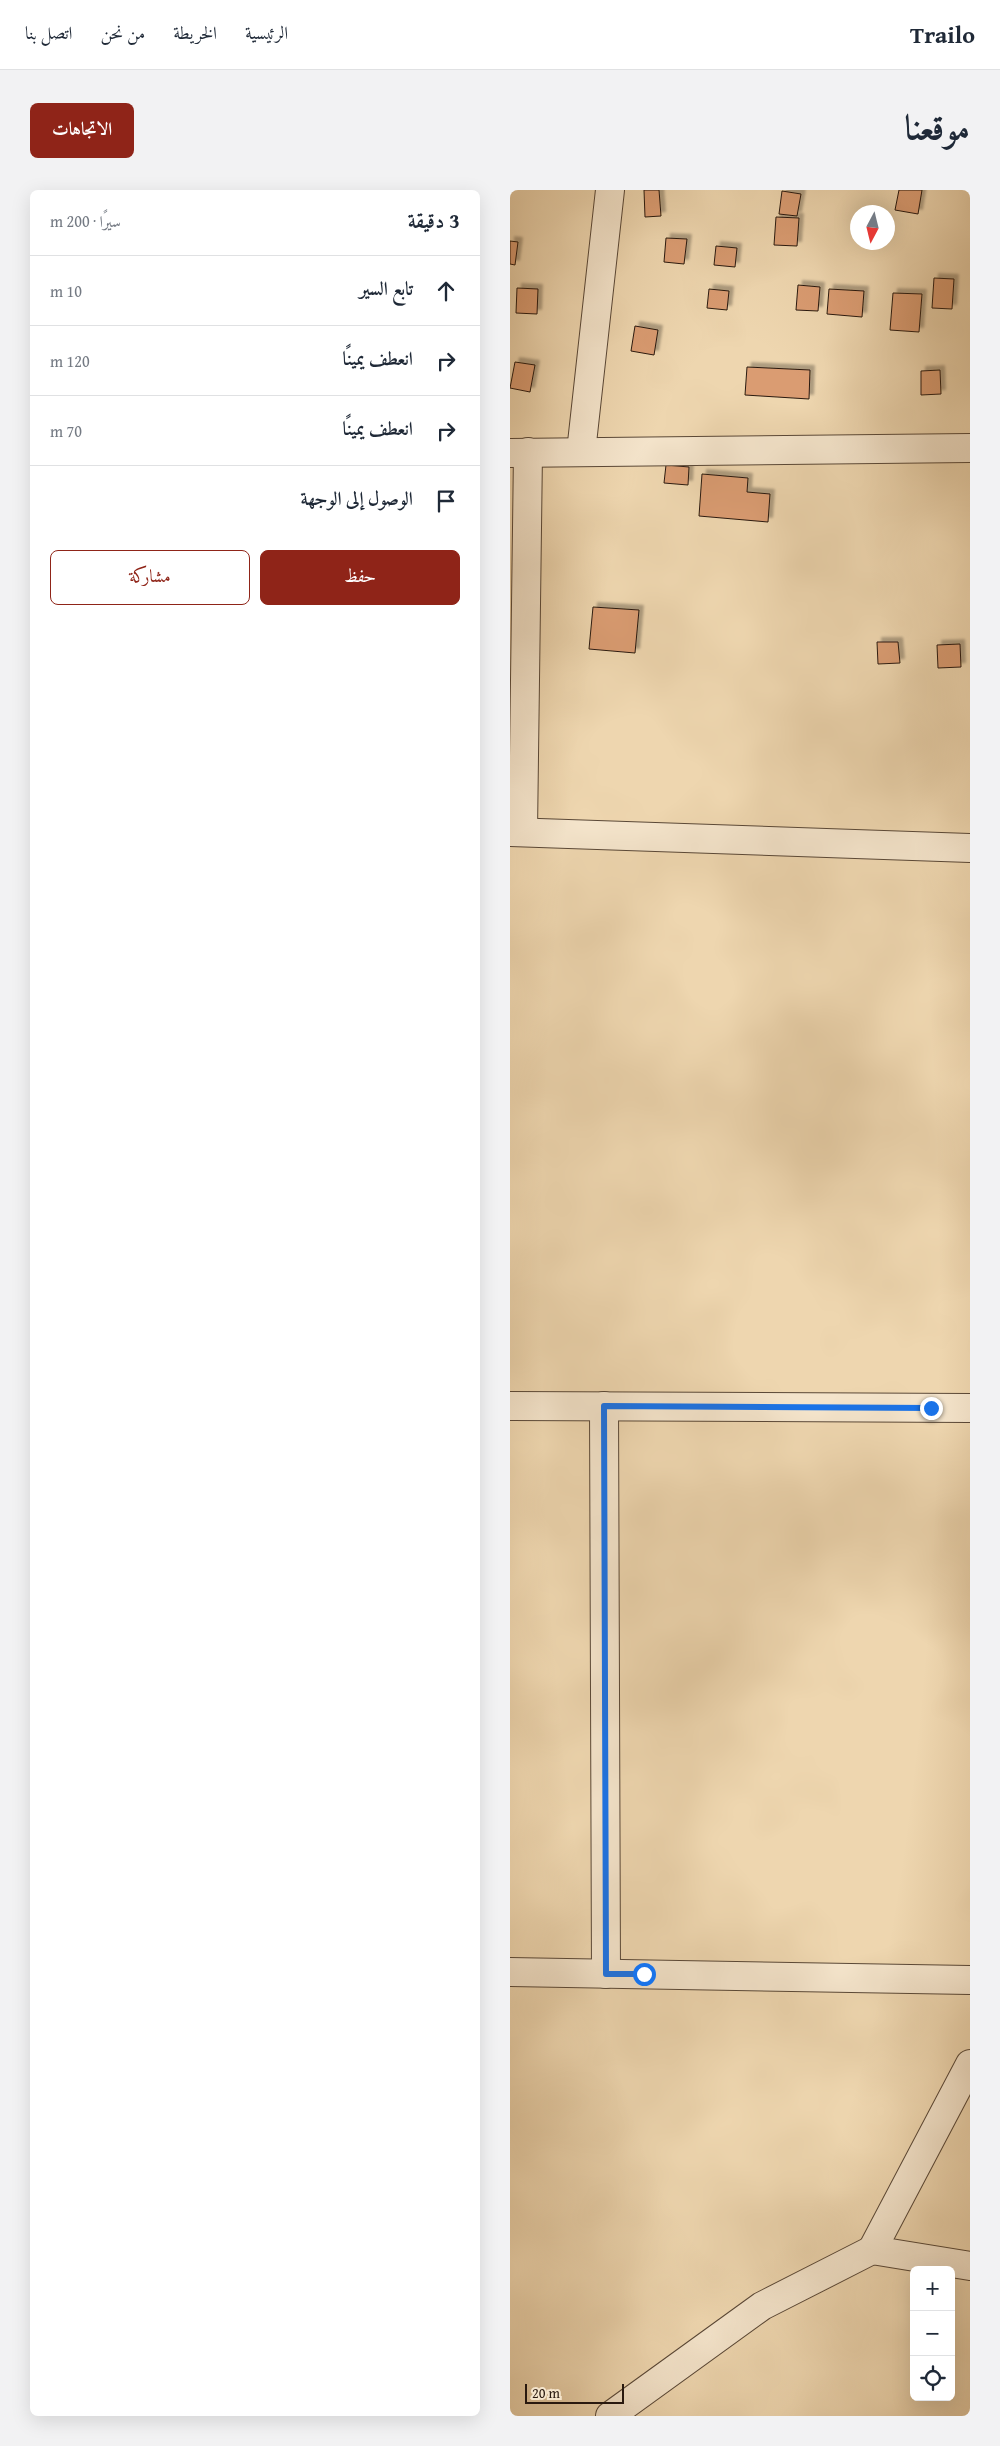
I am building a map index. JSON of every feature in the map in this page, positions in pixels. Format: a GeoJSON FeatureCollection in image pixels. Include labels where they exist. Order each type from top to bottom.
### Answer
{"type":"FeatureCollection","features":[{"type":"Feature","properties":{"kind":"street"},"geometry":{"type":"LineString","coordinates":[[581,452],[610,190]]}},
{"type":"Feature","properties":{"kind":"street"},"geometry":{"type":"LineString","coordinates":[[970,448],[519,452],[517,832],[970,848]]}},
{"type":"Feature","properties":{"kind":"street"},"geometry":{"type":"LineString","coordinates":[[510,1406],[970,1408]]}},
{"type":"Feature","properties":{"kind":"street"},"geometry":{"type":"LineString","coordinates":[[604,1406],[606,1974]]}},
{"type":"Feature","properties":{"kind":"street"},"geometry":{"type":"LineString","coordinates":[[510,1972],[970,1980]]}},
{"type":"Feature","properties":{"kind":"street"},"geometry":{"type":"LineString","coordinates":[[610,2416],[762,2306],[872,2250],[970,2064]]}},
{"type":"Feature","properties":{"kind":"street"},"geometry":{"type":"LineString","coordinates":[[872,2250],[970,2266]]}},
{"type":"Feature","properties":{"kind":"building"},"geometry":{"type":"Polygon","coordinates":[[[644,190],[659,190],[661,216],[645,217],[644,190]]]}},
{"type":"Feature","properties":{"kind":"building"},"geometry":{"type":"Polygon","coordinates":[[[899,190],[922,190],[918,214],[895,210],[899,190]]]}},
{"type":"Feature","properties":{"kind":"building"},"geometry":{"type":"Polygon","coordinates":[[[782,191],[801,194],[797,216],[779,214],[782,191]]]}},
{"type":"Feature","properties":{"kind":"building"},"geometry":{"type":"Polygon","coordinates":[[[776,217],[799,218],[797,246],[774,245],[776,217]]]}},
{"type":"Feature","properties":{"kind":"building"},"geometry":{"type":"Polygon","coordinates":[[[666,238],[687,239],[684,264],[664,262],[666,238]]]}},
{"type":"Feature","properties":{"kind":"building"},"geometry":{"type":"Polygon","coordinates":[[[510,241],[518,242],[515,265],[510,264],[510,241]]]}},
{"type":"Feature","properties":{"kind":"building"},"geometry":{"type":"Polygon","coordinates":[[[716,246],[737,248],[735,267],[714,265],[716,246]]]}},
{"type":"Feature","properties":{"kind":"building"},"geometry":{"type":"Polygon","coordinates":[[[934,278],[954,279],[952,309],[932,308],[934,278]]]}},
{"type":"Feature","properties":{"kind":"building"},"geometry":{"type":"Polygon","coordinates":[[[798,285],[820,287],[818,311],[796,310],[798,285]]]}},
{"type":"Feature","properties":{"kind":"building"},"geometry":{"type":"Polygon","coordinates":[[[517,288],[538,289],[537,314],[516,313],[517,288]]]}},
{"type":"Feature","properties":{"kind":"building"},"geometry":{"type":"Polygon","coordinates":[[[709,289],[729,291],[727,310],[707,308],[709,289]]]}},
{"type":"Feature","properties":{"kind":"building"},"geometry":{"type":"Polygon","coordinates":[[[829,289],[864,291],[862,317],[827,314],[829,289]]]}},
{"type":"Feature","properties":{"kind":"building"},"geometry":{"type":"Polygon","coordinates":[[[893,293],[922,294],[919,332],[890,330],[893,293]]]}},
{"type":"Feature","properties":{"kind":"building"},"geometry":{"type":"Polygon","coordinates":[[[635,326],[658,330],[654,355],[631,351],[635,326]]]}},
{"type":"Feature","properties":{"kind":"building"},"geometry":{"type":"Polygon","coordinates":[[[515,362],[535,365],[530,392],[510,388],[515,362]]]}},
{"type":"Feature","properties":{"kind":"building"},"geometry":{"type":"Polygon","coordinates":[[[747,367],[810,370],[809,399],[745,395],[747,367]]]}},
{"type":"Feature","properties":{"kind":"building"},"geometry":{"type":"Polygon","coordinates":[[[940,370],[941,394],[921,395],[921,371],[940,370]]]}},
{"type":"Feature","properties":{"kind":"building"},"geometry":{"type":"Polygon","coordinates":[[[666,465],[689,467],[688,485],[664,483],[666,465]]]}},
{"type":"Feature","properties":{"kind":"building"},"geometry":{"type":"Polygon","coordinates":[[[702,474],[748,478],[747,492],[770,494],[768,522],[699,516],[702,474]]]}},
{"type":"Feature","properties":{"kind":"building"},"geometry":{"type":"Polygon","coordinates":[[[593,607],[639,610],[635,653],[589,649],[593,607]]]}},
{"type":"Feature","properties":{"kind":"building"},"geometry":{"type":"Polygon","coordinates":[[[877,642],[898,642],[900,663],[878,664],[877,642]]]}},
{"type":"Feature","properties":{"kind":"building"},"geometry":{"type":"Polygon","coordinates":[[[960,644],[961,667],[938,668],[937,645],[960,644]]]}},
{"type":"Feature","properties":{"kind":"route"},"geometry":{"type":"LineString","coordinates":[[644,1974],[606,1974],[604,1406],[931,1408]]}}]}
